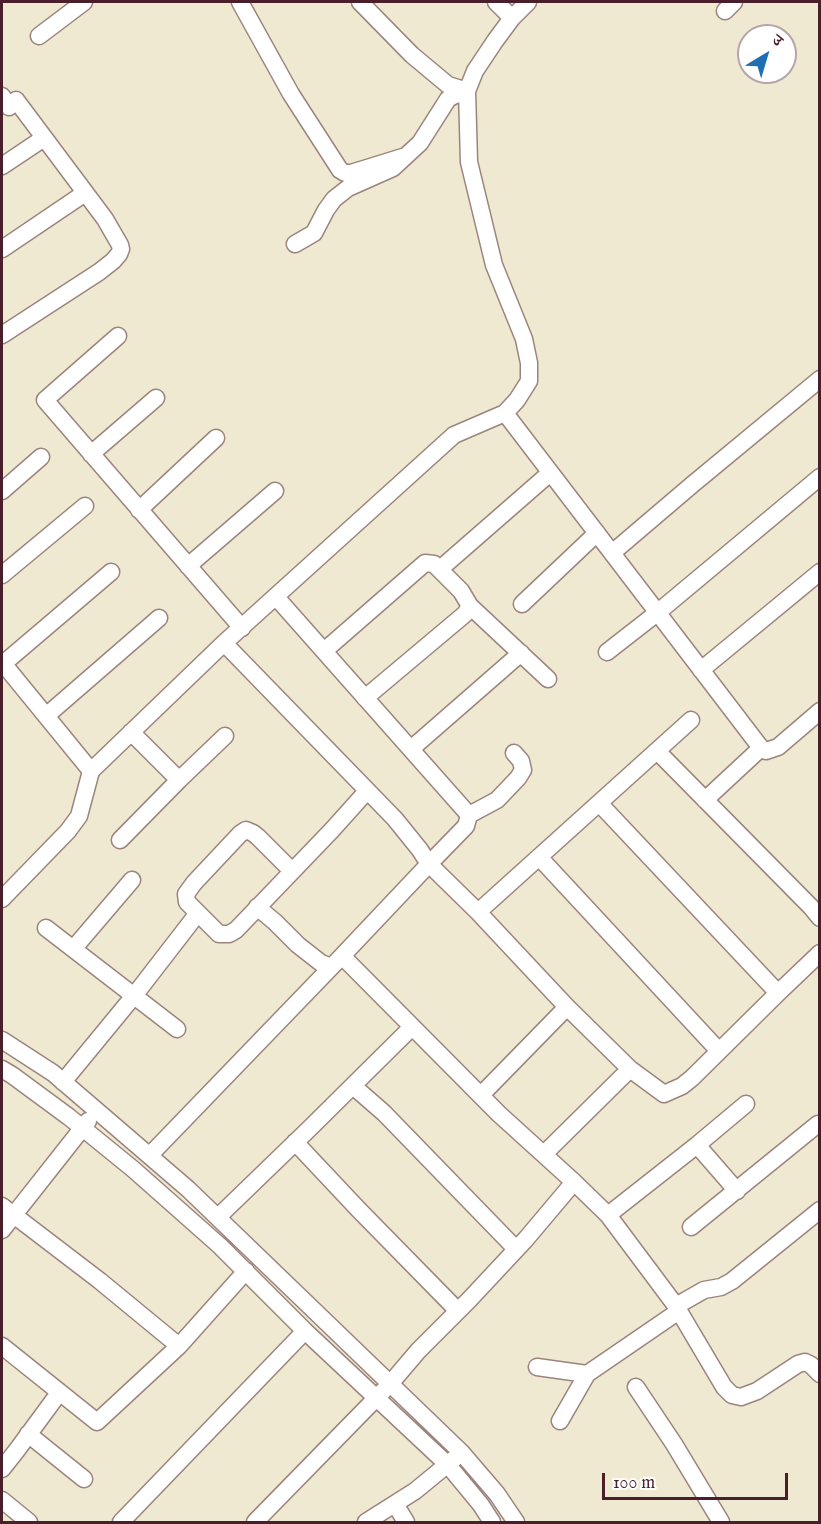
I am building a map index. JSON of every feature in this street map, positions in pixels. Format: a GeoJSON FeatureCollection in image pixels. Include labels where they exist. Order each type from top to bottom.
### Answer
{"type":"FeatureCollection","features":[{"type":"Feature","properties":{"kind":"street"},"geometry":{"type":"LineString","coordinates":[[39,36],[84,2]]}},
{"type":"Feature","properties":{"kind":"street"},"geometry":{"type":"LineString","coordinates":[[240,2],[291,94],[340,170],[351,173],[406,156]]}},
{"type":"Feature","properties":{"kind":"street"},"geometry":{"type":"LineString","coordinates":[[360,2],[412,56],[447,85],[467,91]]}},
{"type":"Feature","properties":{"kind":"street"},"geometry":{"type":"LineString","coordinates":[[496,2],[512,18]]}},
{"type":"Feature","properties":{"kind":"street"},"geometry":{"type":"LineString","coordinates":[[2,898],[68,831],[79,816],[91,771],[224,643],[454,435],[505,413],[529,381],[529,363],[524,339],[494,265],[469,162],[467,91],[476,71],[512,18],[528,2]]}},
{"type":"Feature","properties":{"kind":"street"},"geometry":{"type":"LineString","coordinates":[[294,244],[314,233],[334,199],[348,188],[393,168],[420,143],[448,99],[467,91]]}},
{"type":"Feature","properties":{"kind":"street"},"geometry":{"type":"LineString","coordinates":[[2,96],[9,107],[16,100],[105,219],[120,245],[119,254],[99,272],[2,335]]}},
{"type":"Feature","properties":{"kind":"street"},"geometry":{"type":"LineString","coordinates":[[2,166],[44,138]]}},
{"type":"Feature","properties":{"kind":"street"},"geometry":{"type":"LineString","coordinates":[[2,249],[85,193]]}},
{"type":"Feature","properties":{"kind":"street"},"geometry":{"type":"LineString","coordinates":[[118,336],[45,400],[242,628]]}},
{"type":"Feature","properties":{"kind":"street"},"geometry":{"type":"LineString","coordinates":[[612,553],[819,379]]}},
{"type":"Feature","properties":{"kind":"street"},"geometry":{"type":"LineString","coordinates":[[91,454],[156,398]]}},
{"type":"Feature","properties":{"kind":"street"},"geometry":{"type":"LineString","coordinates":[[505,413],[761,748],[766,751],[778,747],[819,711]]}},
{"type":"Feature","properties":{"kind":"street"},"geometry":{"type":"LineString","coordinates":[[140,510],[216,438]]}},
{"type":"Feature","properties":{"kind":"street"},"geometry":{"type":"LineString","coordinates":[[2,491],[41,457]]}},
{"type":"Feature","properties":{"kind":"street"},"geometry":{"type":"LineString","coordinates":[[440,569],[550,473]]}},
{"type":"Feature","properties":{"kind":"street"},"geometry":{"type":"LineString","coordinates":[[607,652],[819,477]]}},
{"type":"Feature","properties":{"kind":"street"},"geometry":{"type":"LineString","coordinates":[[188,566],[275,491]]}},
{"type":"Feature","properties":{"kind":"street"},"geometry":{"type":"LineString","coordinates":[[2,575],[85,506]]}},
{"type":"Feature","properties":{"kind":"street"},"geometry":{"type":"LineString","coordinates":[[522,604],[597,533]]}},
{"type":"Feature","properties":{"kind":"street"},"geometry":{"type":"LineString","coordinates":[[324,651],[425,563],[434,564],[461,591],[470,606],[548,679]]}},
{"type":"Feature","properties":{"kind":"street"},"geometry":{"type":"LineString","coordinates":[[91,771],[2,663],[111,572]]}},
{"type":"Feature","properties":{"kind":"street"},"geometry":{"type":"LineString","coordinates":[[701,670],[818,576]]}},
{"type":"Feature","properties":{"kind":"street"},"geometry":{"type":"LineString","coordinates":[[276,597],[469,815]]}},
{"type":"Feature","properties":{"kind":"street"},"geometry":{"type":"LineString","coordinates":[[365,698],[465,614],[470,606]]}},
{"type":"Feature","properties":{"kind":"street"},"geometry":{"type":"LineString","coordinates":[[46,716],[159,618]]}},
{"type":"Feature","properties":{"kind":"street"},"geometry":{"type":"LineString","coordinates":[[224,643],[395,819],[429,864],[567,1006],[630,1069],[664,1094],[682,1086],[819,953]]}},
{"type":"Feature","properties":{"kind":"street"},"geometry":{"type":"LineString","coordinates":[[411,749],[521,653]]}},
{"type":"Feature","properties":{"kind":"street"},"geometry":{"type":"LineString","coordinates":[[478,912],[691,720]]}},
{"type":"Feature","properties":{"kind":"street"},"geometry":{"type":"LineString","coordinates":[[131,732],[179,780]]}},
{"type":"Feature","properties":{"kind":"street"},"geometry":{"type":"LineString","coordinates":[[120,840],[225,736]]}},
{"type":"Feature","properties":{"kind":"street"},"geometry":{"type":"LineString","coordinates":[[705,800],[761,748]]}},
{"type":"Feature","properties":{"kind":"street"},"geometry":{"type":"LineString","coordinates":[[657,751],[819,918]]}},
{"type":"Feature","properties":{"kind":"street"},"geometry":{"type":"LineString","coordinates":[[150,1155],[466,826],[469,815],[497,800],[519,778],[523,770],[521,761],[514,753]]}},
{"type":"Feature","properties":{"kind":"street"},"geometry":{"type":"LineString","coordinates":[[292,871],[253,833],[246,830],[194,883],[186,894],[187,902],[219,933],[229,934],[236,930],[332,830],[367,791]]}},
{"type":"Feature","properties":{"kind":"street"},"geometry":{"type":"LineString","coordinates":[[599,803],[777,993]]}},
{"type":"Feature","properties":{"kind":"street"},"geometry":{"type":"LineString","coordinates":[[539,857],[718,1051]]}},
{"type":"Feature","properties":{"kind":"street"},"geometry":{"type":"LineString","coordinates":[[74,948],[132,880]]}},
{"type":"Feature","properties":{"kind":"street"},"geometry":{"type":"LineString","coordinates":[[257,908],[321,963],[337,961],[356,968],[481,1095],[608,1215],[678,1309],[724,1387],[732,1395],[741,1397],[757,1391],[798,1364],[805,1362],[812,1365],[819,1374]]}},
{"type":"Feature","properties":{"kind":"street"},"geometry":{"type":"LineString","coordinates":[[63,1082],[198,913]]}},
{"type":"Feature","properties":{"kind":"street"},"geometry":{"type":"LineString","coordinates":[[46,928],[177,1029]]}},
{"type":"Feature","properties":{"kind":"street"},"geometry":{"type":"LineString","coordinates":[[481,1095],[567,1006]]}},
{"type":"Feature","properties":{"kind":"street"},"geometry":{"type":"LineString","coordinates":[[218,1217],[412,1027]]}},
{"type":"Feature","properties":{"kind":"street"},"geometry":{"type":"LineString","coordinates":[[2,1041],[53,1073],[150,1155],[218,1217],[461,1452],[497,1494],[516,1522]]}},
{"type":"Feature","properties":{"kind":"street"},"geometry":{"type":"LineString","coordinates":[[2,1069],[133,1169],[220,1246],[448,1465],[492,1522]]}},
{"type":"Feature","properties":{"kind":"street"},"geometry":{"type":"LineString","coordinates":[[544,1154],[630,1069]]}},
{"type":"Feature","properties":{"kind":"street"},"geometry":{"type":"LineString","coordinates":[[353,1086],[384,1113],[516,1249]]}},
{"type":"Feature","properties":{"kind":"street"},"geometry":{"type":"LineString","coordinates":[[608,1215],[698,1145],[746,1104]]}},
{"type":"Feature","properties":{"kind":"street"},"geometry":{"type":"LineString","coordinates":[[2,1230],[7,1211],[96,1110]]}},
{"type":"Feature","properties":{"kind":"street"},"geometry":{"type":"LineString","coordinates":[[691,1227],[818,1124]]}},
{"type":"Feature","properties":{"kind":"street"},"geometry":{"type":"LineString","coordinates":[[295,1143],[458,1311]]}},
{"type":"Feature","properties":{"kind":"street"},"geometry":{"type":"LineString","coordinates":[[698,1145],[737,1191]]}},
{"type":"Feature","properties":{"kind":"street"},"geometry":{"type":"LineString","coordinates":[[255,1522],[390,1384],[516,1249],[574,1182]]}},
{"type":"Feature","properties":{"kind":"street"},"geometry":{"type":"LineString","coordinates":[[560,1421],[587,1374],[704,1290],[721,1287],[732,1281],[819,1210]]}},
{"type":"Feature","properties":{"kind":"street"},"geometry":{"type":"LineString","coordinates":[[7,1211],[100,1281],[178,1346]]}},
{"type":"Feature","properties":{"kind":"street"},"geometry":{"type":"LineString","coordinates":[[3,1351],[97,1422],[178,1346],[246,1271]]}},
{"type":"Feature","properties":{"kind":"street"},"geometry":{"type":"LineString","coordinates":[[121,1522],[305,1330]]}},
{"type":"Feature","properties":{"kind":"street"},"geometry":{"type":"LineString","coordinates":[[537,1367],[587,1374]]}},
{"type":"Feature","properties":{"kind":"street"},"geometry":{"type":"LineString","coordinates":[[636,1387],[722,1522]]}},
{"type":"Feature","properties":{"kind":"street"},"geometry":{"type":"LineString","coordinates":[[2,1469],[59,1393]]}},
{"type":"Feature","properties":{"kind":"street"},"geometry":{"type":"LineString","coordinates":[[28,1434],[84,1479]]}},
{"type":"Feature","properties":{"kind":"street"},"geometry":{"type":"LineString","coordinates":[[366,1522],[416,1491],[461,1452]]}},
{"type":"Feature","properties":{"kind":"street"},"geometry":{"type":"LineString","coordinates":[[2,1500],[29,1522]]}},
{"type":"Feature","properties":{"kind":"street"},"geometry":{"type":"LineString","coordinates":[[395,1504],[406,1522]]}}]}
